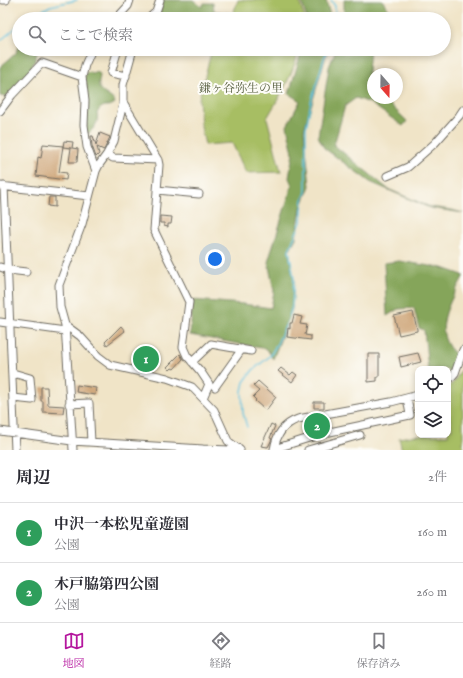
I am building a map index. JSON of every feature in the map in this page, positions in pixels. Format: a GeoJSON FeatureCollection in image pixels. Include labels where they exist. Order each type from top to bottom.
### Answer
{"type":"FeatureCollection","features":[{"type":"Feature","properties":{"kind":"street"},"geometry":{"type":"LineString","coordinates":[[122,12],[128,6],[130,0]]}},
{"type":"Feature","properties":{"kind":"street"},"geometry":{"type":"LineString","coordinates":[[156,12],[160,0]]}},
{"type":"Feature","properties":{"kind":"street"},"geometry":{"type":"LineString","coordinates":[[89,56],[82,77],[85,101],[85,137],[90,157],[96,170]]}},
{"type":"Feature","properties":{"kind":"street"},"geometry":{"type":"LineString","coordinates":[[116,56],[111,73],[126,76]]}},
{"type":"Feature","properties":{"kind":"street"},"geometry":{"type":"LineString","coordinates":[[73,450],[65,328],[60,307],[59,284],[82,224],[96,170],[108,154],[114,141],[123,102],[123,84],[131,56]]}},
{"type":"Feature","properties":{"kind":"street"},"geometry":{"type":"LineString","coordinates":[[0,111],[12,95],[42,63],[82,77]]}},
{"type":"Feature","properties":{"kind":"street"},"geometry":{"type":"LineString","coordinates":[[123,102],[158,160],[159,165],[154,230],[189,302],[183,347],[186,356],[212,385],[223,389]]}},
{"type":"Feature","properties":{"kind":"street"},"geometry":{"type":"LineString","coordinates":[[388,176],[408,167],[435,143],[451,126],[463,110]]}},
{"type":"Feature","properties":{"kind":"street"},"geometry":{"type":"LineString","coordinates":[[108,154],[113,158],[158,160]]}},
{"type":"Feature","properties":{"kind":"street"},"geometry":{"type":"LineString","coordinates":[[15,450],[9,270],[2,186],[89,196]]}},
{"type":"Feature","properties":{"kind":"street"},"geometry":{"type":"LineString","coordinates":[[157,190],[199,194]]}},
{"type":"Feature","properties":{"kind":"street"},"geometry":{"type":"LineString","coordinates":[[0,267],[9,270],[26,272]]}},
{"type":"Feature","properties":{"kind":"street"},"geometry":{"type":"LineString","coordinates":[[0,322],[65,328],[80,336],[98,356],[110,365],[192,387],[214,410],[228,441],[239,449]]}},
{"type":"Feature","properties":{"kind":"street"},"geometry":{"type":"LineString","coordinates":[[192,362],[211,344],[251,351]]}},
{"type":"Feature","properties":{"kind":"street"},"geometry":{"type":"LineString","coordinates":[[203,398],[242,349]]}},
{"type":"Feature","properties":{"kind":"street"},"geometry":{"type":"LineString","coordinates":[[451,378],[455,373],[463,350]]}},
{"type":"Feature","properties":{"kind":"street"},"geometry":{"type":"LineString","coordinates":[[13,373],[30,378],[32,400],[14,398]]}},
{"type":"Feature","properties":{"kind":"street"},"geometry":{"type":"LineString","coordinates":[[274,450],[280,433],[288,424],[298,419],[376,405],[415,395]]}},
{"type":"Feature","properties":{"kind":"street"},"geometry":{"type":"LineString","coordinates":[[274,450],[325,433],[410,415],[406,398]]}},
{"type":"Feature","properties":{"kind":"street"},"geometry":{"type":"LineString","coordinates":[[69,404],[89,403],[91,442]]}},
{"type":"Feature","properties":{"kind":"street"},"geometry":{"type":"LineString","coordinates":[[0,431],[72,441],[143,448],[239,449]]}},
{"type":"Feature","properties":{"kind":"street"},"geometry":{"type":"LineString","coordinates":[[308,450],[360,435]]}},
{"type":"Feature","properties":{"kind":"green space"},"geometry":{"type":"Polygon","coordinates":[[[163,0],[193,0],[202,7],[204,3],[213,3],[214,10],[213,12],[160,12],[163,0]]]}},
{"type":"Feature","properties":{"kind":"green space"},"geometry":{"type":"Polygon","coordinates":[[[238,0],[299,0],[303,12],[234,12],[238,0]]]}},
{"type":"Feature","properties":{"kind":"green space"},"geometry":{"type":"Polygon","coordinates":[[[301,0],[326,0],[329,12],[305,12],[301,0]]]}},
{"type":"Feature","properties":{"kind":"green space"},"geometry":{"type":"Polygon","coordinates":[[[344,0],[382,0],[391,12],[344,12],[344,0]]]}},
{"type":"Feature","properties":{"kind":"green space"},"geometry":{"type":"Polygon","coordinates":[[[199,11],[221,12],[199,12],[199,11]]]}},
{"type":"Feature","properties":{"kind":"green space"},"geometry":{"type":"Polygon","coordinates":[[[13,56],[36,56],[31,68],[26,75],[6,97],[0,96],[0,67],[13,56]]]}},
{"type":"Feature","properties":{"kind":"green space","name":"鎌ヶ谷弥生の里"},"geometry":{"type":"Polygon","coordinates":[[[210,56],[297,56],[290,76],[267,118],[281,172],[246,173],[232,143],[205,145],[201,126],[199,99],[210,56]]]}},
{"type":"Feature","properties":{"kind":"green space"},"geometry":{"type":"Polygon","coordinates":[[[300,56],[326,56],[304,130],[310,186],[301,208],[296,238],[289,251],[294,280],[292,309],[273,359],[267,349],[190,335],[193,300],[271,308],[274,291],[268,262],[292,185],[289,178],[293,153],[287,126],[300,101],[289,94],[300,56]]]}},
{"type":"Feature","properties":{"kind":"green space"},"geometry":{"type":"Polygon","coordinates":[[[333,56],[369,56],[368,68],[367,68],[367,102],[356,98],[345,106],[334,145],[388,189],[430,207],[463,213],[430,208],[370,182],[324,148],[318,136],[329,67],[333,56]]]}},
{"type":"Feature","properties":{"kind":"green space"},"geometry":{"type":"Polygon","coordinates":[[[91,72],[92,74],[97,72],[100,74],[100,90],[112,98],[115,103],[99,110],[97,113],[96,124],[89,133],[86,133],[86,116],[88,109],[84,79],[86,73],[91,72]]]}},
{"type":"Feature","properties":{"kind":"green space"},"geometry":{"type":"Polygon","coordinates":[[[371,104],[389,104],[407,121],[403,126],[371,104]]]}},
{"type":"Feature","properties":{"kind":"green space"},"geometry":{"type":"Polygon","coordinates":[[[399,261],[443,268],[463,275],[448,307],[443,328],[449,347],[458,356],[452,372],[451,366],[428,366],[424,330],[419,328],[414,308],[398,309],[387,316],[384,263],[399,261]]]}},
{"type":"Feature","properties":{"kind":"green space"},"geometry":{"type":"Polygon","coordinates":[[[146,355],[155,362],[150,367],[133,367],[146,355]]]}},
{"type":"Feature","properties":{"kind":"green space"},"geometry":{"type":"Polygon","coordinates":[[[463,366],[463,450],[402,450],[399,438],[415,435],[415,438],[451,438],[451,384],[463,366]]]}},
{"type":"Feature","properties":{"kind":"building"},"geometry":{"type":"Polygon","coordinates":[[[100,133],[110,137],[104,150],[97,147],[99,154],[96,157],[92,146],[91,136],[93,136],[96,145],[100,133]]]}},
{"type":"Feature","properties":{"kind":"building"},"geometry":{"type":"Polygon","coordinates":[[[64,141],[73,142],[72,148],[78,149],[77,162],[69,162],[71,148],[63,147],[64,141]]]}},
{"type":"Feature","properties":{"kind":"building"},"geometry":{"type":"Polygon","coordinates":[[[43,144],[63,146],[59,172],[67,173],[66,180],[36,176],[38,157],[41,158],[43,144]]]}},
{"type":"Feature","properties":{"kind":"building"},"geometry":{"type":"Polygon","coordinates":[[[49,197],[55,197],[55,207],[48,206],[49,197]]]}},
{"type":"Feature","properties":{"kind":"building"},"geometry":{"type":"Polygon","coordinates":[[[160,216],[172,217],[171,224],[168,224],[168,227],[164,226],[164,223],[160,223],[160,216]]]}},
{"type":"Feature","properties":{"kind":"building"},"geometry":{"type":"Polygon","coordinates":[[[413,312],[417,331],[399,335],[394,316],[413,312]]]}},
{"type":"Feature","properties":{"kind":"building"},"geometry":{"type":"Polygon","coordinates":[[[294,315],[302,317],[300,324],[307,325],[305,335],[311,336],[311,340],[287,337],[288,328],[290,329],[290,323],[292,323],[294,315]]]}},
{"type":"Feature","properties":{"kind":"building"},"geometry":{"type":"Polygon","coordinates":[[[121,326],[125,331],[107,345],[105,342],[121,326]]]}},
{"type":"Feature","properties":{"kind":"building"},"geometry":{"type":"Polygon","coordinates":[[[418,353],[421,362],[401,367],[399,357],[418,353]]]}},
{"type":"Feature","properties":{"kind":"building"},"geometry":{"type":"Polygon","coordinates":[[[180,354],[183,359],[174,369],[172,368],[170,370],[167,367],[180,354]]]}},
{"type":"Feature","properties":{"kind":"building"},"geometry":{"type":"Polygon","coordinates":[[[368,354],[379,354],[379,377],[377,377],[377,381],[368,382],[368,354]]]}},
{"type":"Feature","properties":{"kind":"building"},"geometry":{"type":"Polygon","coordinates":[[[281,368],[290,375],[293,372],[297,375],[292,382],[278,371],[281,368]]]}},
{"type":"Feature","properties":{"kind":"building"},"geometry":{"type":"Polygon","coordinates":[[[258,381],[276,397],[265,410],[255,401],[256,400],[253,397],[259,391],[253,386],[258,381]]]}},
{"type":"Feature","properties":{"kind":"building"},"geometry":{"type":"Polygon","coordinates":[[[77,385],[96,388],[95,395],[76,392],[77,385]]]}},
{"type":"Feature","properties":{"kind":"building"},"geometry":{"type":"Polygon","coordinates":[[[41,387],[47,387],[48,405],[64,406],[63,413],[43,412],[41,387]]]}},
{"type":"Feature","properties":{"kind":"building"},"geometry":{"type":"Polygon","coordinates":[[[314,402],[324,402],[324,408],[314,408],[314,402]]]}},
{"type":"Feature","properties":{"kind":"building"},"geometry":{"type":"Polygon","coordinates":[[[271,424],[275,426],[270,438],[272,439],[268,447],[261,446],[271,424]]]}},
{"type":"Feature","properties":{"kind":"waterway"},"geometry":{"type":"LineString","coordinates":[[40,12],[50,6],[77,0]]}},
{"type":"Feature","properties":{"kind":"waterway"},"geometry":{"type":"LineString","coordinates":[[331,0],[335,6],[335,12]]}},
{"type":"Feature","properties":{"kind":"waterway"},"geometry":{"type":"LineString","coordinates":[[0,41],[12,31]]}},
{"type":"Feature","properties":{"kind":"waterway"},"geometry":{"type":"LineString","coordinates":[[247,427],[243,413],[242,391],[244,382],[253,370],[270,356],[288,320],[292,307],[294,279],[289,250],[301,222],[303,200],[306,192],[306,128],[311,102],[325,56]]}},
{"type":"Feature","properties":{"kind":"place","name":"中沢一本松児童遊園"},"geometry":{"type":"Point","coordinates":[146,359]}},
{"type":"Feature","properties":{"kind":"place","name":"木戸脇第四公園"},"geometry":{"type":"Point","coordinates":[317,426]}}]}
